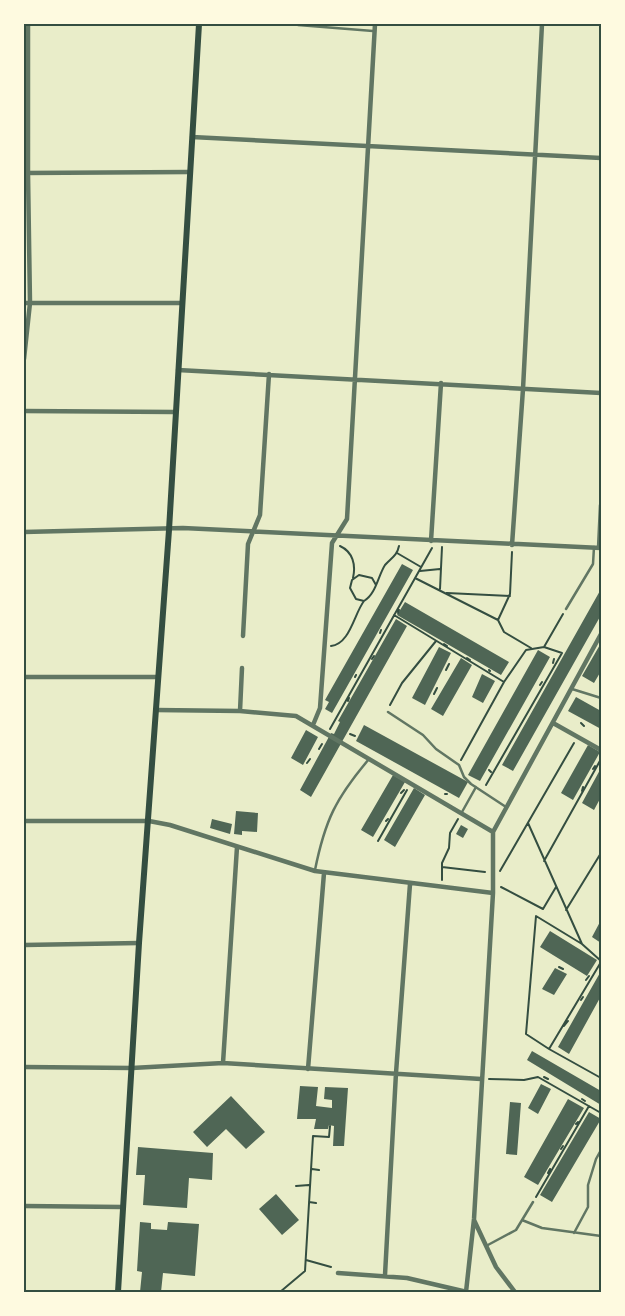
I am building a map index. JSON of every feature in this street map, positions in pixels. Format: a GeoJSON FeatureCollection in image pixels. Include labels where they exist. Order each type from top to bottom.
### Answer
{"type":"FeatureCollection","features":[{"type":"Feature","properties":{"kind":"main road"},"geometry":{"type":"LineString","coordinates":[[118,1292],[139,943],[169,530],[174,412],[199,24]]}},
{"type":"Feature","properties":{"kind":"street"},"geometry":{"type":"LineString","coordinates":[[24,359],[30,302],[26,173],[28,24]]}},
{"type":"Feature","properties":{"kind":"street"},"geometry":{"type":"LineString","coordinates":[[313,725],[320,708],[332,543],[347,519],[357,379],[375,24]]}},
{"type":"Feature","properties":{"kind":"street"},"geometry":{"type":"LineString","coordinates":[[512,545],[523,389],[542,24]]}},
{"type":"Feature","properties":{"kind":"street"},"geometry":{"type":"LineString","coordinates":[[192,136],[601,158]]}},
{"type":"Feature","properties":{"kind":"street"},"geometry":{"type":"LineString","coordinates":[[26,173],[189,172]]}},
{"type":"Feature","properties":{"kind":"street"},"geometry":{"type":"LineString","coordinates":[[24,303],[182,303]]}},
{"type":"Feature","properties":{"kind":"street"},"geometry":{"type":"LineString","coordinates":[[178,370],[601,393]]}},
{"type":"Feature","properties":{"kind":"street"},"geometry":{"type":"LineString","coordinates":[[243,636],[248,544],[260,515],[269,374]]}},
{"type":"Feature","properties":{"kind":"street"},"geometry":{"type":"LineString","coordinates":[[433,541],[441,383]]}},
{"type":"Feature","properties":{"kind":"street"},"geometry":{"type":"LineString","coordinates":[[24,411],[174,412]]}},
{"type":"Feature","properties":{"kind":"street"},"geometry":{"type":"LineString","coordinates":[[24,532],[169,530],[183,528],[255,530],[400,540],[598,548],[601,505]]}},
{"type":"Feature","properties":{"kind":"street"},"geometry":{"type":"LineString","coordinates":[[338,1273],[385,1275],[467,1292],[474,1219],[494,883],[493,832],[601,634]]}},
{"type":"Feature","properties":{"kind":"street"},"geometry":{"type":"LineString","coordinates":[[240,711],[242,668]]}},
{"type":"Feature","properties":{"kind":"street"},"geometry":{"type":"LineString","coordinates":[[24,677],[158,677]]}},
{"type":"Feature","properties":{"kind":"street"},"geometry":{"type":"LineString","coordinates":[[156,710],[240,711],[296,716],[462,812],[493,832]]}},
{"type":"Feature","properties":{"kind":"street"},"geometry":{"type":"LineString","coordinates":[[553,723],[601,750]]}},
{"type":"Feature","properties":{"kind":"street"},"geometry":{"type":"LineString","coordinates":[[24,821],[149,821],[170,825],[314,871],[493,893]]}},
{"type":"Feature","properties":{"kind":"street"},"geometry":{"type":"LineString","coordinates":[[223,1062],[237,847]]}},
{"type":"Feature","properties":{"kind":"street"},"geometry":{"type":"LineString","coordinates":[[308,1069],[324,873]]}},
{"type":"Feature","properties":{"kind":"street"},"geometry":{"type":"LineString","coordinates":[[385,1275],[396,1074],[410,884]]}},
{"type":"Feature","properties":{"kind":"street"},"geometry":{"type":"LineString","coordinates":[[24,945],[139,943]]}},
{"type":"Feature","properties":{"kind":"street"},"geometry":{"type":"LineString","coordinates":[[24,1067],[132,1068],[223,1062],[481,1079]]}},
{"type":"Feature","properties":{"kind":"street"},"geometry":{"type":"LineString","coordinates":[[24,1206],[122,1207]]}},
{"type":"Feature","properties":{"kind":"street"},"geometry":{"type":"LineString","coordinates":[[474,1219],[485,1247],[496,1267],[515,1292]]}},
{"type":"Feature","properties":{"kind":"lane"},"geometry":{"type":"LineString","coordinates":[[298,25],[375,31]]}},
{"type":"Feature","properties":{"kind":"lane"},"geometry":{"type":"LineString","coordinates":[[566,609],[593,564],[598,548]]}},
{"type":"Feature","properties":{"kind":"lane"},"geometry":{"type":"LineString","coordinates":[[571,689],[601,698]]}},
{"type":"Feature","properties":{"kind":"lane"},"geometry":{"type":"LineString","coordinates":[[388,712],[423,735],[436,749],[459,765],[464,777],[506,807]]}},
{"type":"Feature","properties":{"kind":"lane"},"geometry":{"type":"LineString","coordinates":[[314,871],[322,834],[330,814],[347,785],[369,759]]}},
{"type":"Feature","properties":{"kind":"lane"},"geometry":{"type":"LineString","coordinates":[[462,812],[476,787]]}},
{"type":"Feature","properties":{"kind":"lane"},"geometry":{"type":"LineString","coordinates":[[574,1233],[588,1207],[588,1185],[601,1150]]}},
{"type":"Feature","properties":{"kind":"lane"},"geometry":{"type":"LineString","coordinates":[[485,1247],[516,1230],[533,1202]]}},
{"type":"Feature","properties":{"kind":"lane"},"geometry":{"type":"LineString","coordinates":[[522,1220],[542,1228],[601,1236]]}},
{"type":"Feature","properties":{"kind":"path"},"geometry":{"type":"LineString","coordinates":[[323,647],[340,644],[364,601],[376,585],[385,565],[397,553],[400,540]]}},
{"type":"Feature","properties":{"kind":"path"},"geometry":{"type":"LineString","coordinates":[[327,734],[420,571],[433,541]]}},
{"type":"Feature","properties":{"kind":"path"},"geometry":{"type":"LineString","coordinates":[[440,590],[442,542]]}},
{"type":"Feature","properties":{"kind":"path"},"geometry":{"type":"LineString","coordinates":[[332,543],[347,550],[354,561],[350,588],[353,596],[364,601]]}},
{"type":"Feature","properties":{"kind":"path"},"geometry":{"type":"LineString","coordinates":[[498,620],[510,596],[512,545]]}},
{"type":"Feature","properties":{"kind":"path"},"geometry":{"type":"LineString","coordinates":[[397,553],[422,567]]}},
{"type":"Feature","properties":{"kind":"path"},"geometry":{"type":"LineString","coordinates":[[420,571],[441,569]]}},
{"type":"Feature","properties":{"kind":"path"},"geometry":{"type":"LineString","coordinates":[[352,580],[364,575],[372,578],[376,585]]}},
{"type":"Feature","properties":{"kind":"path"},"geometry":{"type":"LineString","coordinates":[[416,578],[498,620],[504,632],[532,648]]}},
{"type":"Feature","properties":{"kind":"path"},"geometry":{"type":"LineString","coordinates":[[445,593],[510,596]]}},
{"type":"Feature","properties":{"kind":"path"},"geometry":{"type":"LineString","coordinates":[[544,646],[566,609]]}},
{"type":"Feature","properties":{"kind":"path"},"geometry":{"type":"LineString","coordinates":[[394,615],[504,682]]}},
{"type":"Feature","properties":{"kind":"path"},"geometry":{"type":"LineString","coordinates":[[388,712],[393,696],[436,641]]}},
{"type":"Feature","properties":{"kind":"path"},"geometry":{"type":"LineString","coordinates":[[459,765],[504,682],[526,650],[544,646],[562,653],[483,792]]}},
{"type":"Feature","properties":{"kind":"path"},"geometry":{"type":"LineString","coordinates":[[552,663],[554,658]]}},
{"type":"Feature","properties":{"kind":"path"},"geometry":{"type":"LineString","coordinates":[[446,670],[449,664]]}},
{"type":"Feature","properties":{"kind":"path"},"geometry":{"type":"LineString","coordinates":[[434,694],[437,688]]}},
{"type":"Feature","properties":{"kind":"path"},"geometry":{"type":"LineString","coordinates":[[528,710],[530,705]]}},
{"type":"Feature","properties":{"kind":"path"},"geometry":{"type":"LineString","coordinates":[[581,723],[584,726]]}},
{"type":"Feature","properties":{"kind":"path"},"geometry":{"type":"LineString","coordinates":[[350,734],[354,736]]}},
{"type":"Feature","properties":{"kind":"path"},"geometry":{"type":"LineString","coordinates":[[556,887],[543,909],[494,883],[527,822],[578,736]]}},
{"type":"Feature","properties":{"kind":"path"},"geometry":{"type":"LineString","coordinates":[[320,749],[322,744]]}},
{"type":"Feature","properties":{"kind":"path"},"geometry":{"type":"LineString","coordinates":[[504,753],[506,749]]}},
{"type":"Feature","properties":{"kind":"path"},"geometry":{"type":"LineString","coordinates":[[307,764],[310,759]]}},
{"type":"Feature","properties":{"kind":"path"},"geometry":{"type":"LineString","coordinates":[[544,861],[601,759]]}},
{"type":"Feature","properties":{"kind":"path"},"geometry":{"type":"LineString","coordinates":[[378,841],[411,783]]}},
{"type":"Feature","properties":{"kind":"path"},"geometry":{"type":"LineString","coordinates":[[582,791],[583,787]]}},
{"type":"Feature","properties":{"kind":"path"},"geometry":{"type":"LineString","coordinates":[[401,793],[404,790]]}},
{"type":"Feature","properties":{"kind":"path"},"geometry":{"type":"LineString","coordinates":[[442,886],[442,867],[449,848],[450,832],[462,812]]}},
{"type":"Feature","properties":{"kind":"path"},"geometry":{"type":"LineString","coordinates":[[527,822],[582,944]]}},
{"type":"Feature","properties":{"kind":"path"},"geometry":{"type":"LineString","coordinates":[[566,910],[601,853]]}},
{"type":"Feature","properties":{"kind":"path"},"geometry":{"type":"LineString","coordinates":[[442,867],[493,873]]}},
{"type":"Feature","properties":{"kind":"path"},"geometry":{"type":"LineString","coordinates":[[549,1049],[601,961],[582,944],[536,916],[526,1034],[549,1049],[601,1078]]}},
{"type":"Feature","properties":{"kind":"path"},"geometry":{"type":"LineString","coordinates":[[559,967],[563,969]]}},
{"type":"Feature","properties":{"kind":"path"},"geometry":{"type":"LineString","coordinates":[[586,980],[589,976]]}},
{"type":"Feature","properties":{"kind":"path"},"geometry":{"type":"LineString","coordinates":[[564,1026],[568,1022]]}},
{"type":"Feature","properties":{"kind":"path"},"geometry":{"type":"LineString","coordinates":[[481,1079],[524,1080],[538,1077],[601,1111]]}},
{"type":"Feature","properties":{"kind":"path"},"geometry":{"type":"LineString","coordinates":[[544,1077],[548,1079]]}},
{"type":"Feature","properties":{"kind":"path"},"geometry":{"type":"LineString","coordinates":[[533,1202],[589,1106]]}},
{"type":"Feature","properties":{"kind":"path"},"geometry":{"type":"LineString","coordinates":[[281,1292],[305,1271],[313,1136],[330,1137],[330,1126]]}},
{"type":"Feature","properties":{"kind":"path"},"geometry":{"type":"LineString","coordinates":[[311,1169],[319,1170]]}},
{"type":"Feature","properties":{"kind":"path"},"geometry":{"type":"LineString","coordinates":[[548,1173],[550,1169]]}},
{"type":"Feature","properties":{"kind":"path"},"geometry":{"type":"LineString","coordinates":[[296,1186],[310,1185]]}},
{"type":"Feature","properties":{"kind":"path"},"geometry":{"type":"LineString","coordinates":[[309,1202],[316,1202]]}},
{"type":"Feature","properties":{"kind":"path"},"geometry":{"type":"LineString","coordinates":[[306,1260],[331,1267]]}},
{"type":"Feature","properties":{"kind":"building"},"geometry":{"type":"Polygon","coordinates":[[[402,564],[413,570],[332,713],[325,709],[329,702],[325,700],[402,564]]]}},
{"type":"Feature","properties":{"kind":"building"},"geometry":{"type":"Polygon","coordinates":[[[601,589],[601,615],[513,771],[502,765],[601,589]]]}},
{"type":"Feature","properties":{"kind":"building"},"geometry":{"type":"Polygon","coordinates":[[[405,602],[509,662],[501,675],[397,615],[405,602]]]}},
{"type":"Feature","properties":{"kind":"building"},"geometry":{"type":"Polygon","coordinates":[[[396,619],[407,626],[311,797],[300,790],[331,733],[334,734],[340,722],[338,721],[396,619]]]}},
{"type":"Feature","properties":{"kind":"building"},"geometry":{"type":"Polygon","coordinates":[[[601,643],[601,671],[594,683],[582,676],[601,643]]]}},
{"type":"Feature","properties":{"kind":"building"},"geometry":{"type":"Polygon","coordinates":[[[439,647],[451,653],[425,705],[412,698],[439,647]]]}},
{"type":"Feature","properties":{"kind":"building"},"geometry":{"type":"Polygon","coordinates":[[[538,650],[550,657],[480,781],[468,775],[538,650]]]}},
{"type":"Feature","properties":{"kind":"building"},"geometry":{"type":"Polygon","coordinates":[[[461,658],[472,665],[443,716],[431,709],[461,658]]]}},
{"type":"Feature","properties":{"kind":"building"},"geometry":{"type":"Polygon","coordinates":[[[482,674],[495,681],[483,703],[472,697],[482,674]]]}},
{"type":"Feature","properties":{"kind":"building"},"geometry":{"type":"Polygon","coordinates":[[[576,697],[601,711],[601,729],[568,711],[576,697]]]}},
{"type":"Feature","properties":{"kind":"building"},"geometry":{"type":"Polygon","coordinates":[[[364,725],[468,782],[459,798],[356,741],[364,725]]]}},
{"type":"Feature","properties":{"kind":"building"},"geometry":{"type":"Polygon","coordinates":[[[306,730],[318,737],[303,765],[291,758],[306,730]]]}},
{"type":"Feature","properties":{"kind":"building"},"geometry":{"type":"Polygon","coordinates":[[[588,745],[600,752],[573,800],[561,793],[588,745]]]}},
{"type":"Feature","properties":{"kind":"building"},"geometry":{"type":"Polygon","coordinates":[[[601,768],[601,797],[594,810],[582,803],[601,768]]]}},
{"type":"Feature","properties":{"kind":"building"},"geometry":{"type":"Polygon","coordinates":[[[393,775],[405,782],[373,837],[361,830],[393,775]]]}},
{"type":"Feature","properties":{"kind":"building"},"geometry":{"type":"Polygon","coordinates":[[[414,788],[425,795],[395,847],[384,840],[414,788]]]}},
{"type":"Feature","properties":{"kind":"building"},"geometry":{"type":"Polygon","coordinates":[[[236,811],[258,813],[257,832],[242,831],[242,835],[234,834],[236,811]]]}},
{"type":"Feature","properties":{"kind":"building"},"geometry":{"type":"Polygon","coordinates":[[[212,819],[232,824],[230,834],[210,828],[212,819]]]}},
{"type":"Feature","properties":{"kind":"building"},"geometry":{"type":"Polygon","coordinates":[[[461,825],[468,829],[463,838],[456,834],[461,825]]]}},
{"type":"Feature","properties":{"kind":"building"},"geometry":{"type":"Polygon","coordinates":[[[601,920],[601,943],[592,937],[601,920]]]}},
{"type":"Feature","properties":{"kind":"building"},"geometry":{"type":"Polygon","coordinates":[[[550,931],[597,960],[587,976],[540,947],[550,931]]]}},
{"type":"Feature","properties":{"kind":"building"},"geometry":{"type":"Polygon","coordinates":[[[555,968],[567,974],[554,995],[542,989],[555,968]]]}},
{"type":"Feature","properties":{"kind":"building"},"geometry":{"type":"Polygon","coordinates":[[[601,971],[601,996],[569,1054],[558,1047],[601,971]]]}},
{"type":"Feature","properties":{"kind":"building"},"geometry":{"type":"Polygon","coordinates":[[[532,1051],[601,1091],[601,1105],[527,1060],[532,1051]]]}},
{"type":"Feature","properties":{"kind":"building"},"geometry":{"type":"Polygon","coordinates":[[[541,1084],[551,1089],[538,1114],[528,1108],[541,1084]]]}},
{"type":"Feature","properties":{"kind":"building"},"geometry":{"type":"Polygon","coordinates":[[[300,1086],[318,1087],[316,1106],[332,1108],[332,1100],[324,1099],[325,1087],[348,1088],[344,1146],[333,1146],[334,1126],[329,1125],[328,1129],[314,1129],[316,1119],[297,1119],[300,1086]]]}},
{"type":"Feature","properties":{"kind":"building"},"geometry":{"type":"Polygon","coordinates":[[[231,1096],[265,1132],[246,1149],[226,1129],[207,1147],[193,1132],[231,1096]]]}},
{"type":"Feature","properties":{"kind":"building"},"geometry":{"type":"Polygon","coordinates":[[[568,1099],[584,1108],[538,1185],[524,1177],[568,1099]]]}},
{"type":"Feature","properties":{"kind":"building"},"geometry":{"type":"Polygon","coordinates":[[[510,1102],[521,1103],[517,1155],[506,1154],[510,1102]]]}},
{"type":"Feature","properties":{"kind":"building"},"geometry":{"type":"Polygon","coordinates":[[[589,1112],[601,1119],[552,1202],[540,1195],[589,1112]]]}},
{"type":"Feature","properties":{"kind":"building"},"geometry":{"type":"Polygon","coordinates":[[[138,1147],[213,1153],[212,1180],[189,1178],[187,1208],[143,1205],[145,1175],[136,1175],[138,1147]]]}},
{"type":"Feature","properties":{"kind":"building"},"geometry":{"type":"Polygon","coordinates":[[[276,1194],[299,1220],[282,1235],[259,1209],[276,1194]]]}},
{"type":"Feature","properties":{"kind":"building"},"geometry":{"type":"Polygon","coordinates":[[[140,1222],[151,1223],[151,1229],[167,1230],[168,1222],[199,1224],[195,1276],[163,1273],[161,1292],[140,1292],[142,1272],[137,1271],[140,1222]]]}}]}
